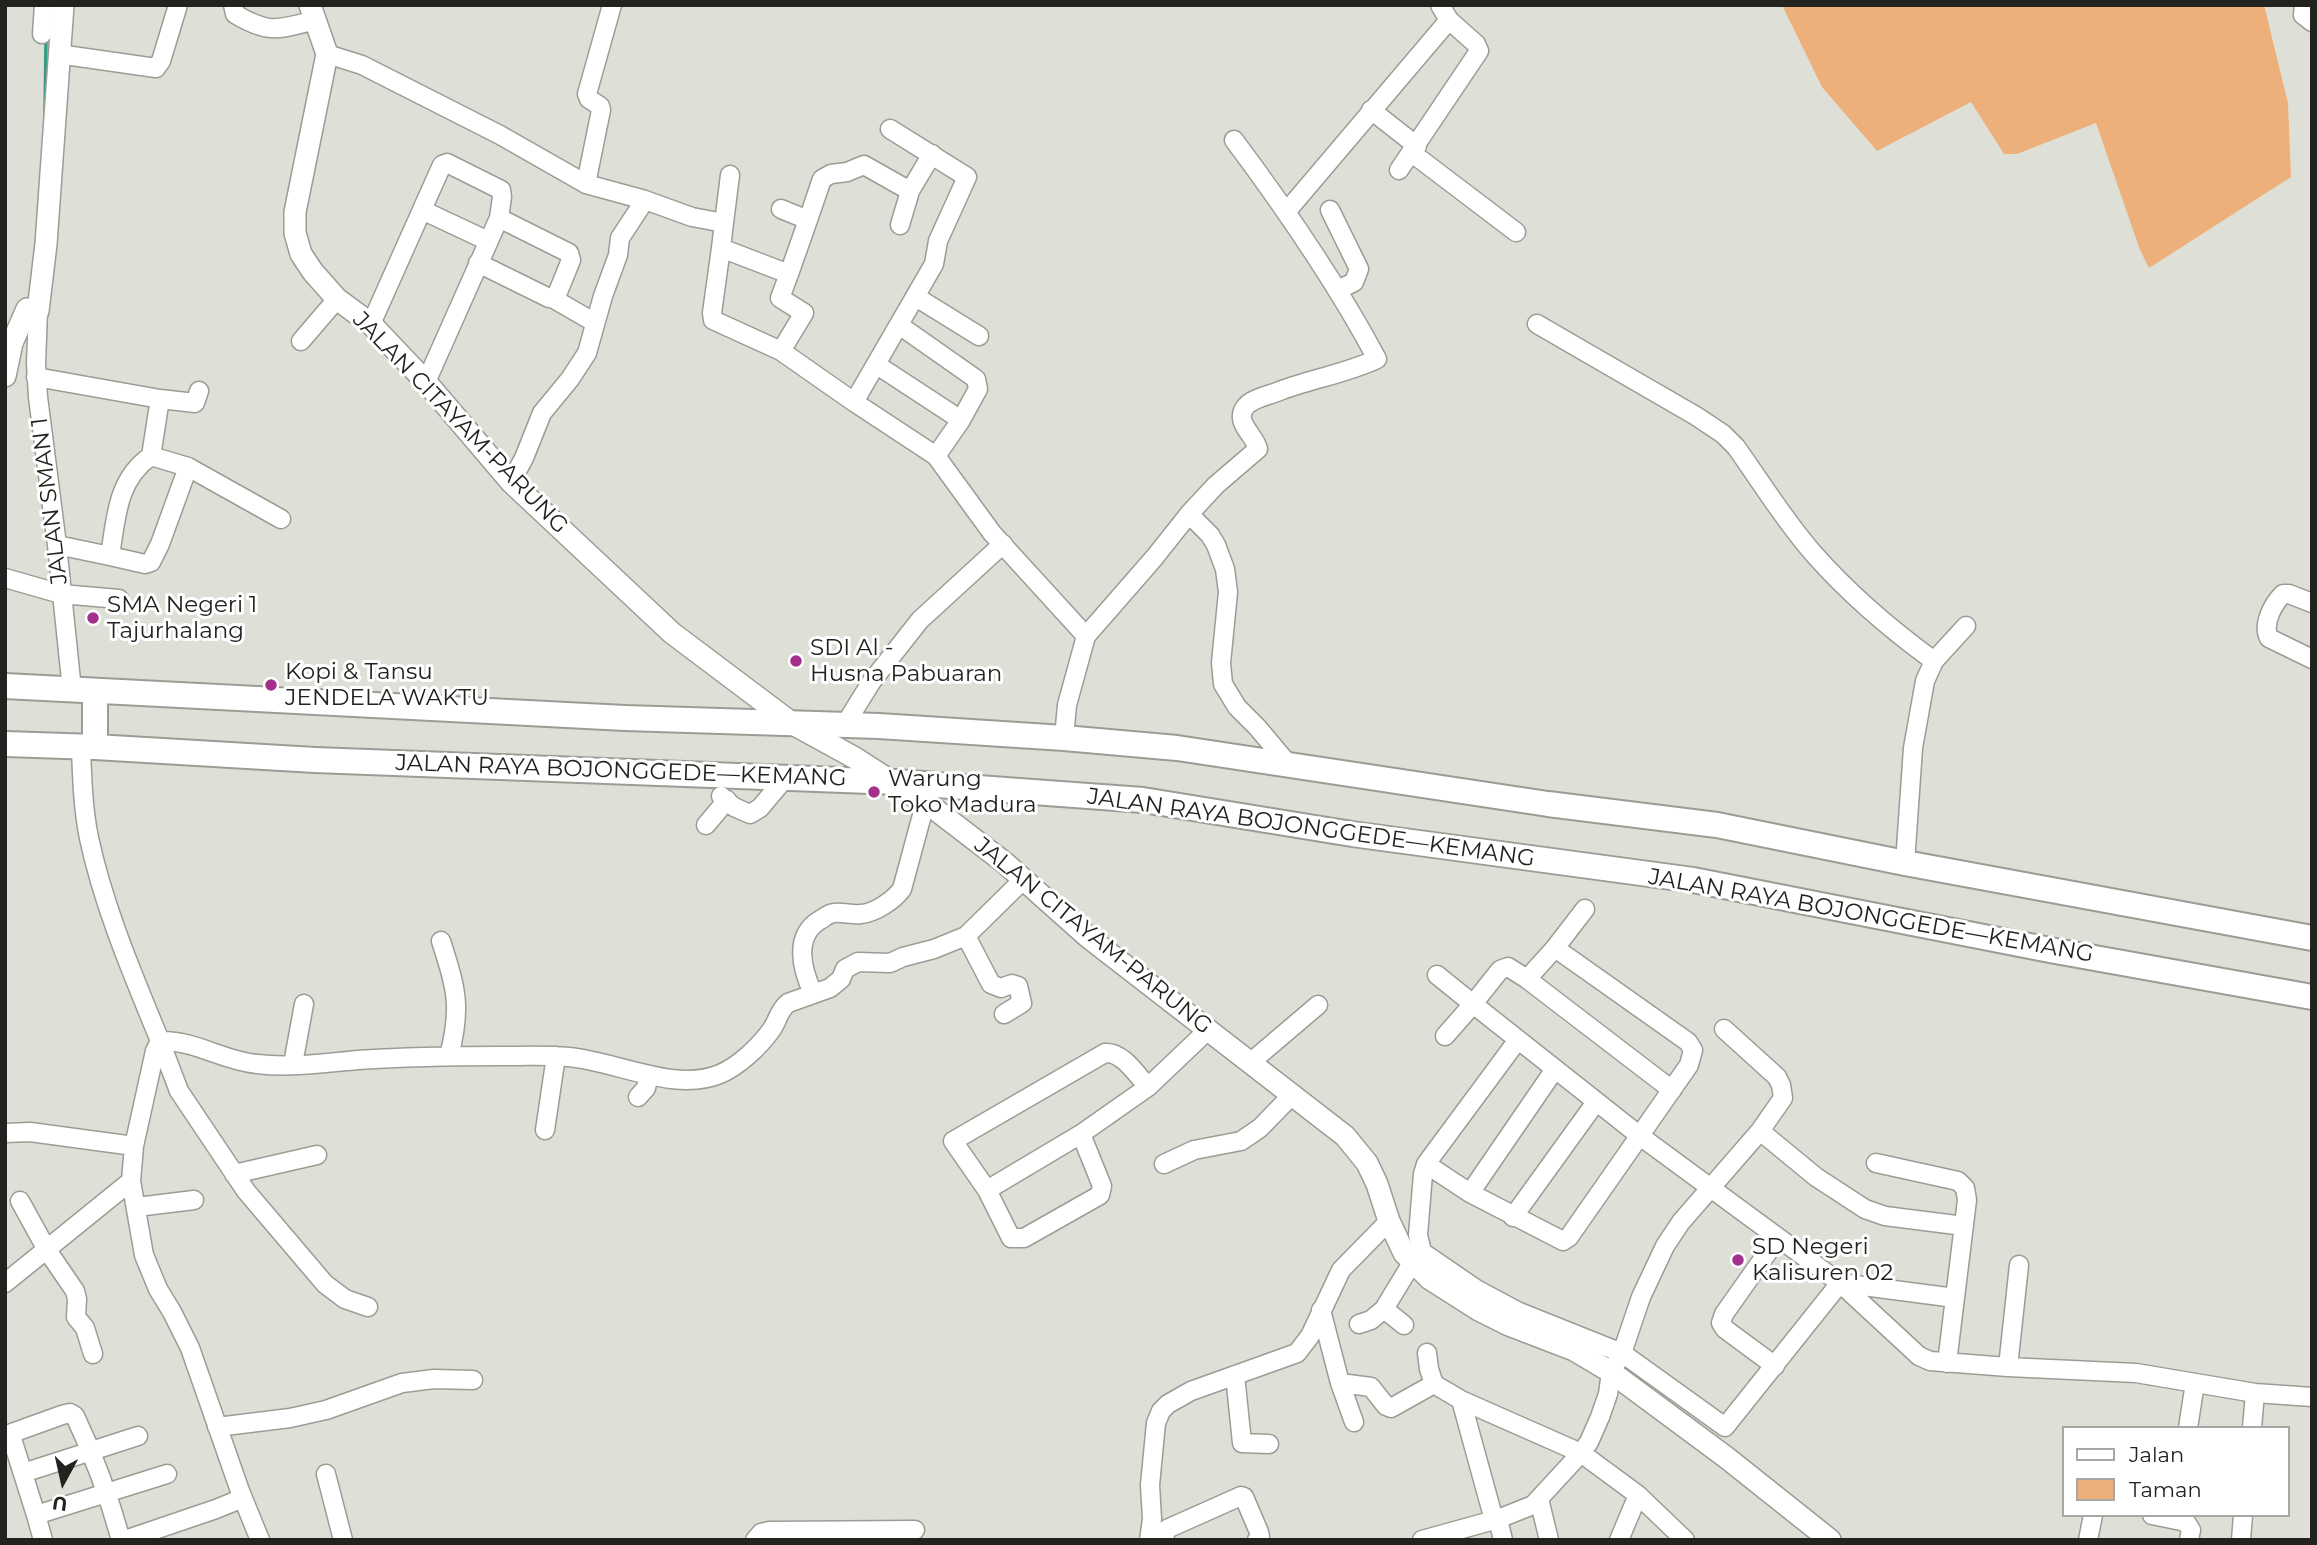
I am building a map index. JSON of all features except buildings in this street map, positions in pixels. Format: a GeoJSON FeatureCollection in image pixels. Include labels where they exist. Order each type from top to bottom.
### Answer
{"type":"FeatureCollection","features":[{"type":"Feature","properties":{"kind":"highway"},"geometry":{"type":"LineString","coordinates":[[5,686],[611,718],[879,726],[1177,748],[1548,804],[1717,825],[1905,863],[2312,937]]}},
{"type":"Feature","properties":{"kind":"highway"},"geometry":{"type":"LineString","coordinates":[[84,691],[88,747]]}},
{"type":"Feature","properties":{"kind":"highway","name":"JALAN RAYA BOJONGGEDE—KEMANG"},"geometry":{"type":"LineString","coordinates":[[5,744],[304,760],[896,782],[1143,800],[1352,834],[1693,880],[2050,950],[2312,997]]}},
{"type":"Feature","properties":{"kind":"main road"},"geometry":{"type":"LineString","coordinates":[[5,374],[12,344],[34,310],[46,244],[63,5]]}},
{"type":"Feature","properties":{"kind":"main road","name":"JALAN CITAYAM-PARUNG"},"geometry":{"type":"LineString","coordinates":[[313,13],[327,54],[297,198],[295,223],[301,254],[337,299],[371,324],[426,382],[511,482],[672,633],[793,724],[896,782],[1024,879],[1088,937],[1345,1136],[1363,1156],[1377,1184],[1388,1220],[1404,1254],[1438,1285],[1477,1309],[1574,1350],[1611,1372],[1727,1458],[1825,1538]]}},
{"type":"Feature","properties":{"kind":"street"},"geometry":{"type":"LineString","coordinates":[[42,33],[44,5]]}},
{"type":"Feature","properties":{"kind":"street"},"geometry":{"type":"LineString","coordinates":[[58,54],[156,68],[161,61],[178,5]]}},
{"type":"Feature","properties":{"kind":"street"},"geometry":{"type":"LineString","coordinates":[[233,5],[236,14],[264,28],[280,29],[313,13]]}},
{"type":"Feature","properties":{"kind":"street"},"geometry":{"type":"LineString","coordinates":[[586,184],[601,110],[587,94],[612,5]]}},
{"type":"Feature","properties":{"kind":"street"},"geometry":{"type":"LineString","coordinates":[[2304,5],[2303,15],[2312,22]]}},
{"type":"Feature","properties":{"kind":"street"},"geometry":{"type":"LineString","coordinates":[[1287,211],[1371,110],[1445,13],[1476,44],[1479,51],[1399,170]]}},
{"type":"Feature","properties":{"kind":"street"},"geometry":{"type":"LineString","coordinates":[[327,54],[374,70],[586,184],[645,200],[692,217],[724,223]]}},
{"type":"Feature","properties":{"kind":"street"},"geometry":{"type":"LineString","coordinates":[[1371,110],[1414,150],[1516,232]]}},
{"type":"Feature","properties":{"kind":"street"},"geometry":{"type":"LineString","coordinates":[[854,402],[934,264],[938,241],[967,177],[890,129]]}},
{"type":"Feature","properties":{"kind":"street"},"geometry":{"type":"LineString","coordinates":[[1064,738],[1071,688],[1086,635],[1189,514],[1216,485],[1258,449],[1241,417],[1244,409],[1252,401],[1286,388],[1340,374],[1377,359],[1338,290],[1287,211],[1234,140]]}},
{"type":"Feature","properties":{"kind":"street"},"geometry":{"type":"LineString","coordinates":[[900,225],[910,191],[932,154]]}},
{"type":"Feature","properties":{"kind":"street"},"geometry":{"type":"LineString","coordinates":[[371,324],[442,165],[447,163],[501,190],[499,218],[426,382]]}},
{"type":"Feature","properties":{"kind":"street"},"geometry":{"type":"LineString","coordinates":[[781,351],[804,313],[780,298],[822,179],[864,165],[910,191]]}},
{"type":"Feature","properties":{"kind":"street"},"geometry":{"type":"LineString","coordinates":[[730,175],[713,320],[781,351],[936,456],[1003,544],[1086,635]]}},
{"type":"Feature","properties":{"kind":"street"},"geometry":{"type":"LineString","coordinates":[[511,482],[542,413],[587,353],[618,255],[620,238],[645,200]]}},
{"type":"Feature","properties":{"kind":"street"},"geometry":{"type":"LineString","coordinates":[[780,209],[808,220]]}},
{"type":"Feature","properties":{"kind":"street"},"geometry":{"type":"LineString","coordinates":[[1331,210],[1359,269],[1354,282],[1338,290]]}},
{"type":"Feature","properties":{"kind":"street"},"geometry":{"type":"LineString","coordinates":[[422,211],[488,241]]}},
{"type":"Feature","properties":{"kind":"street"},"geometry":{"type":"LineString","coordinates":[[499,218],[569,253],[571,260],[558,292],[552,298]]}},
{"type":"Feature","properties":{"kind":"street"},"geometry":{"type":"LineString","coordinates":[[721,248],[789,274]]}},
{"type":"Feature","properties":{"kind":"street"},"geometry":{"type":"LineString","coordinates":[[478,263],[552,298],[592,321]]}},
{"type":"Feature","properties":{"kind":"street"},"geometry":{"type":"LineString","coordinates":[[916,297],[979,335]]}},
{"type":"Feature","properties":{"kind":"street"},"geometry":{"type":"LineString","coordinates":[[301,341],[337,299]]}},
{"type":"Feature","properties":{"kind":"street","name":"JALAN SMAN 1"},"geometry":{"type":"LineString","coordinates":[[34,310],[36,377],[61,594],[84,691]]}},
{"type":"Feature","properties":{"kind":"street"},"geometry":{"type":"LineString","coordinates":[[1537,324],[1671,400],[1723,433],[1811,550],[1843,586],[1898,634],[1934,660]]}},
{"type":"Feature","properties":{"kind":"street"},"geometry":{"type":"LineString","coordinates":[[899,325],[976,379],[978,389],[936,456]]}},
{"type":"Feature","properties":{"kind":"street"},"geometry":{"type":"LineString","coordinates":[[877,365],[961,420]]}},
{"type":"Feature","properties":{"kind":"street"},"geometry":{"type":"LineString","coordinates":[[36,377],[195,403],[199,391]]}},
{"type":"Feature","properties":{"kind":"street"},"geometry":{"type":"LineString","coordinates":[[110,556],[117,510],[126,484],[134,470],[152,456],[160,399]]}},
{"type":"Feature","properties":{"kind":"street"},"geometry":{"type":"LineString","coordinates":[[152,456],[188,467],[281,519]]}},
{"type":"Feature","properties":{"kind":"street"},"geometry":{"type":"LineString","coordinates":[[57,545],[145,564],[151,562],[188,467]]}},
{"type":"Feature","properties":{"kind":"street"},"geometry":{"type":"LineString","coordinates":[[1189,514],[1210,535],[1225,569],[1228,592],[1221,663],[1223,684],[1232,702],[1289,765]]}},
{"type":"Feature","properties":{"kind":"street"},"geometry":{"type":"LineString","coordinates":[[844,726],[872,681],[920,620],[1003,544]]}},
{"type":"Feature","properties":{"kind":"street"},"geometry":{"type":"LineString","coordinates":[[5,578],[61,594],[119,599]]}},
{"type":"Feature","properties":{"kind":"street"},"geometry":{"type":"LineString","coordinates":[[2312,603],[2283,594],[2274,606],[2265,628],[2269,638],[2312,659]]}},
{"type":"Feature","properties":{"kind":"street"},"geometry":{"type":"LineString","coordinates":[[1905,863],[1916,722],[1925,681],[1934,660],[1966,626]]}},
{"type":"Feature","properties":{"kind":"street"},"geometry":{"type":"LineString","coordinates":[[88,747],[82,784],[88,835],[96,868],[123,951],[179,1091],[234,1174],[325,1284],[345,1299],[369,1307]]}},
{"type":"Feature","properties":{"kind":"street"},"geometry":{"type":"LineString","coordinates":[[706,825],[724,798],[734,807],[750,814],[760,808],[786,777]]}},
{"type":"Feature","properties":{"kind":"street"},"geometry":{"type":"LineString","coordinates":[[813,993],[805,975],[802,950],[804,938],[811,925],[831,913],[870,913],[898,894],[902,889],[925,804]]}},
{"type":"Feature","properties":{"kind":"street"},"geometry":{"type":"LineString","coordinates":[[160,1041],[191,1044],[239,1062],[270,1065],[449,1056],[556,1056],[582,1058],[649,1075],[697,1079],[718,1075],[730,1069],[766,1038],[782,1007],[830,988],[841,979],[845,969],[858,962],[890,963],[966,936],[1024,879]]}},
{"type":"Feature","properties":{"kind":"street"},"geometry":{"type":"LineString","coordinates":[[1527,979],[1585,909]]}},
{"type":"Feature","properties":{"kind":"street"},"geometry":{"type":"LineString","coordinates":[[966,936],[991,984],[1001,988],[1012,984],[1018,986],[1022,1003],[1004,1014]]}},
{"type":"Feature","properties":{"kind":"street"},"geometry":{"type":"LineString","coordinates":[[441,941],[454,979],[458,1011],[449,1056]]}},
{"type":"Feature","properties":{"kind":"street"},"geometry":{"type":"LineString","coordinates":[[1426,1164],[1470,1193],[1561,1241],[1566,1239],[1691,1062],[1693,1049],[1689,1042],[1555,948]]}},
{"type":"Feature","properties":{"kind":"street"},"geometry":{"type":"LineString","coordinates":[[1445,1036],[1502,968],[1508,967],[1672,1090]]}},
{"type":"Feature","properties":{"kind":"street"},"geometry":{"type":"LineString","coordinates":[[1437,975],[1517,1041],[1710,1190],[1840,1283],[1919,1356],[1930,1361],[1947,1363],[2137,1373],[2255,1393],[2312,1397]]}},
{"type":"Feature","properties":{"kind":"street"},"geometry":{"type":"LineString","coordinates":[[293,1063],[304,1004]]}},
{"type":"Feature","properties":{"kind":"street"},"geometry":{"type":"LineString","coordinates":[[1251,1062],[1318,1005]]}},
{"type":"Feature","properties":{"kind":"street"},"geometry":{"type":"LineString","coordinates":[[1425,1539],[1496,1519],[1532,1505],[1589,1442],[1608,1394],[1611,1372],[1622,1353],[1657,1260],[1681,1223],[1781,1103],[1783,1093],[1777,1077],[1724,1029]]}},
{"type":"Feature","properties":{"kind":"street"},"geometry":{"type":"LineString","coordinates":[[987,1190],[1081,1134],[1148,1087],[1209,1030]]}},
{"type":"Feature","properties":{"kind":"street"},"geometry":{"type":"LineString","coordinates":[[160,1041],[155,1051],[134,1146],[131,1181],[144,1255],[158,1289],[190,1348],[260,1540]]}},
{"type":"Feature","properties":{"kind":"street"},"geometry":{"type":"LineString","coordinates":[[1517,1041],[1426,1164],[1418,1235],[1422,1252],[1476,1289],[1517,1311],[1622,1353],[1724,1427],[1840,1283]]}},
{"type":"Feature","properties":{"kind":"street"},"geometry":{"type":"LineString","coordinates":[[1081,1134],[1102,1186],[1097,1198],[1024,1238],[1017,1239],[1011,1238],[987,1190],[953,1144],[954,1139],[1105,1053],[1118,1055],[1148,1087]]}},
{"type":"Feature","properties":{"kind":"street"},"geometry":{"type":"LineString","coordinates":[[545,1130],[556,1056]]}},
{"type":"Feature","properties":{"kind":"street"},"geometry":{"type":"LineString","coordinates":[[1470,1193],[1555,1069]]}},
{"type":"Feature","properties":{"kind":"street"},"geometry":{"type":"LineString","coordinates":[[638,1097],[646,1088],[649,1075]]}},
{"type":"Feature","properties":{"kind":"street"},"geometry":{"type":"LineString","coordinates":[[1164,1164],[1194,1150],[1241,1141],[1259,1128],[1293,1094]]}},
{"type":"Feature","properties":{"kind":"street"},"geometry":{"type":"LineString","coordinates":[[1513,1217],[1595,1102]]}},
{"type":"Feature","properties":{"kind":"street"},"geometry":{"type":"LineString","coordinates":[[1760,1131],[1816,1177],[1865,1209],[1885,1216],[1964,1226]]}},
{"type":"Feature","properties":{"kind":"street"},"geometry":{"type":"LineString","coordinates":[[5,1133],[30,1132],[134,1146]]}},
{"type":"Feature","properties":{"kind":"street"},"geometry":{"type":"LineString","coordinates":[[234,1174],[317,1155]]}},
{"type":"Feature","properties":{"kind":"street"},"geometry":{"type":"LineString","coordinates":[[1876,1163],[1958,1181],[1965,1188],[1967,1200],[1947,1363]]}},
{"type":"Feature","properties":{"kind":"street"},"geometry":{"type":"LineString","coordinates":[[5,1283],[131,1181]]}},
{"type":"Feature","properties":{"kind":"street"},"geometry":{"type":"LineString","coordinates":[[137,1207],[194,1200]]}},
{"type":"Feature","properties":{"kind":"street"},"geometry":{"type":"LineString","coordinates":[[20,1201],[47,1250],[75,1291],[76,1317],[85,1328],[93,1354]]}},
{"type":"Feature","properties":{"kind":"street"},"geometry":{"type":"LineString","coordinates":[[1149,1540],[1152,1519],[1150,1485],[1159,1414],[1168,1404],[1191,1391],[1297,1353],[1306,1344],[1341,1270],[1388,1220]]}},
{"type":"Feature","properties":{"kind":"street"},"geometry":{"type":"LineString","coordinates":[[1775,1366],[1725,1329],[1721,1323],[1724,1314],[1777,1239]]}},
{"type":"Feature","properties":{"kind":"street"},"geometry":{"type":"LineString","coordinates":[[1359,1324],[1371,1320],[1384,1309],[1412,1263]]}},
{"type":"Feature","properties":{"kind":"street"},"geometry":{"type":"LineString","coordinates":[[2008,1367],[2019,1265]]}},
{"type":"Feature","properties":{"kind":"street"},"geometry":{"type":"LineString","coordinates":[[1840,1283],[1955,1298]]}},
{"type":"Feature","properties":{"kind":"street"},"geometry":{"type":"LineString","coordinates":[[1384,1309],[1404,1325]]}},
{"type":"Feature","properties":{"kind":"street"},"geometry":{"type":"LineString","coordinates":[[1321,1310],[1340,1383],[1354,1422]]}},
{"type":"Feature","properties":{"kind":"street"},"geometry":{"type":"LineString","coordinates":[[1427,1353],[1434,1384],[1461,1400],[1581,1453],[1638,1495],[1685,1540]]}},
{"type":"Feature","properties":{"kind":"street"},"geometry":{"type":"LineString","coordinates":[[1235,1375],[1242,1443],[1269,1444]]}},
{"type":"Feature","properties":{"kind":"street"},"geometry":{"type":"LineString","coordinates":[[217,1427],[290,1418],[326,1410],[402,1383],[434,1379],[473,1380]]}},
{"type":"Feature","properties":{"kind":"street"},"geometry":{"type":"LineString","coordinates":[[1340,1383],[1371,1387],[1386,1406],[1391,1408],[1434,1384]]}},
{"type":"Feature","properties":{"kind":"street"},"geometry":{"type":"LineString","coordinates":[[2188,1426],[2195,1383]]}},
{"type":"Feature","properties":{"kind":"street"},"geometry":{"type":"LineString","coordinates":[[2252,1426],[2255,1393]]}},
{"type":"Feature","properties":{"kind":"street"},"geometry":{"type":"LineString","coordinates":[[1461,1400],[1503,1540]]}},
{"type":"Feature","properties":{"kind":"street"},"geometry":{"type":"LineString","coordinates":[[43,1540],[12,1433],[70,1413],[75,1416],[92,1451],[123,1540],[216,1509],[241,1494]]}},
{"type":"Feature","properties":{"kind":"street"},"geometry":{"type":"LineString","coordinates":[[23,1473],[138,1436]]}},
{"type":"Feature","properties":{"kind":"street"},"geometry":{"type":"LineString","coordinates":[[36,1515],[167,1474]]}},
{"type":"Feature","properties":{"kind":"street"},"geometry":{"type":"LineString","coordinates":[[326,1475],[343,1540]]}},
{"type":"Feature","properties":{"kind":"street"},"geometry":{"type":"LineString","coordinates":[[1619,1540],[1638,1495]]}},
{"type":"Feature","properties":{"kind":"street"},"geometry":{"type":"LineString","coordinates":[[1163,1540],[1167,1529],[1241,1496],[1244,1497],[1259,1532],[1260,1537],[1257,1540]]}},
{"type":"Feature","properties":{"kind":"street"},"geometry":{"type":"LineString","coordinates":[[1539,1500],[1549,1540]]}},
{"type":"Feature","properties":{"kind":"street"},"geometry":{"type":"LineString","coordinates":[[2088,1540],[2093,1517]]}},
{"type":"Feature","properties":{"kind":"street"},"geometry":{"type":"LineString","coordinates":[[2162,1517],[2186,1522],[2191,1532],[2189,1540]]}},
{"type":"Feature","properties":{"kind":"street"},"geometry":{"type":"LineString","coordinates":[[2241,1540],[2243,1517]]}},
{"type":"Feature","properties":{"kind":"street"},"geometry":{"type":"LineString","coordinates":[[755,1540],[761,1533],[769,1531],[915,1530]]}},
{"type":"Feature","properties":{"kind":"green space"},"geometry":{"type":"Polygon","coordinates":[[[1782,5],[2264,5],[2288,103],[2291,177],[2149,268],[2140,250],[2096,123],[2017,154],[2004,154],[1971,102],[1877,151],[1822,87],[1782,5]]]}},
{"type":"Feature","properties":{"kind":"waterway"},"geometry":{"type":"LineString","coordinates":[[45,115],[46,40]]}},
{"type":"Feature","properties":{"kind":"place","name":"SMA Negeri 1 Tajurhalang"},"geometry":{"type":"Point","coordinates":[93,618]}},
{"type":"Feature","properties":{"kind":"place","name":"SDI Al - Husna Pabuaran"},"geometry":{"type":"Point","coordinates":[796,661]}},
{"type":"Feature","properties":{"kind":"place","name":"Kopi & Tansu JENDELA WAKTU"},"geometry":{"type":"Point","coordinates":[271,685]}},
{"type":"Feature","properties":{"kind":"place","name":"Warung Toko Madura"},"geometry":{"type":"Point","coordinates":[874,792]}},
{"type":"Feature","properties":{"kind":"place","name":"SD Negeri Kalisuren 02"},"geometry":{"type":"Point","coordinates":[1738,1260]}}]}
